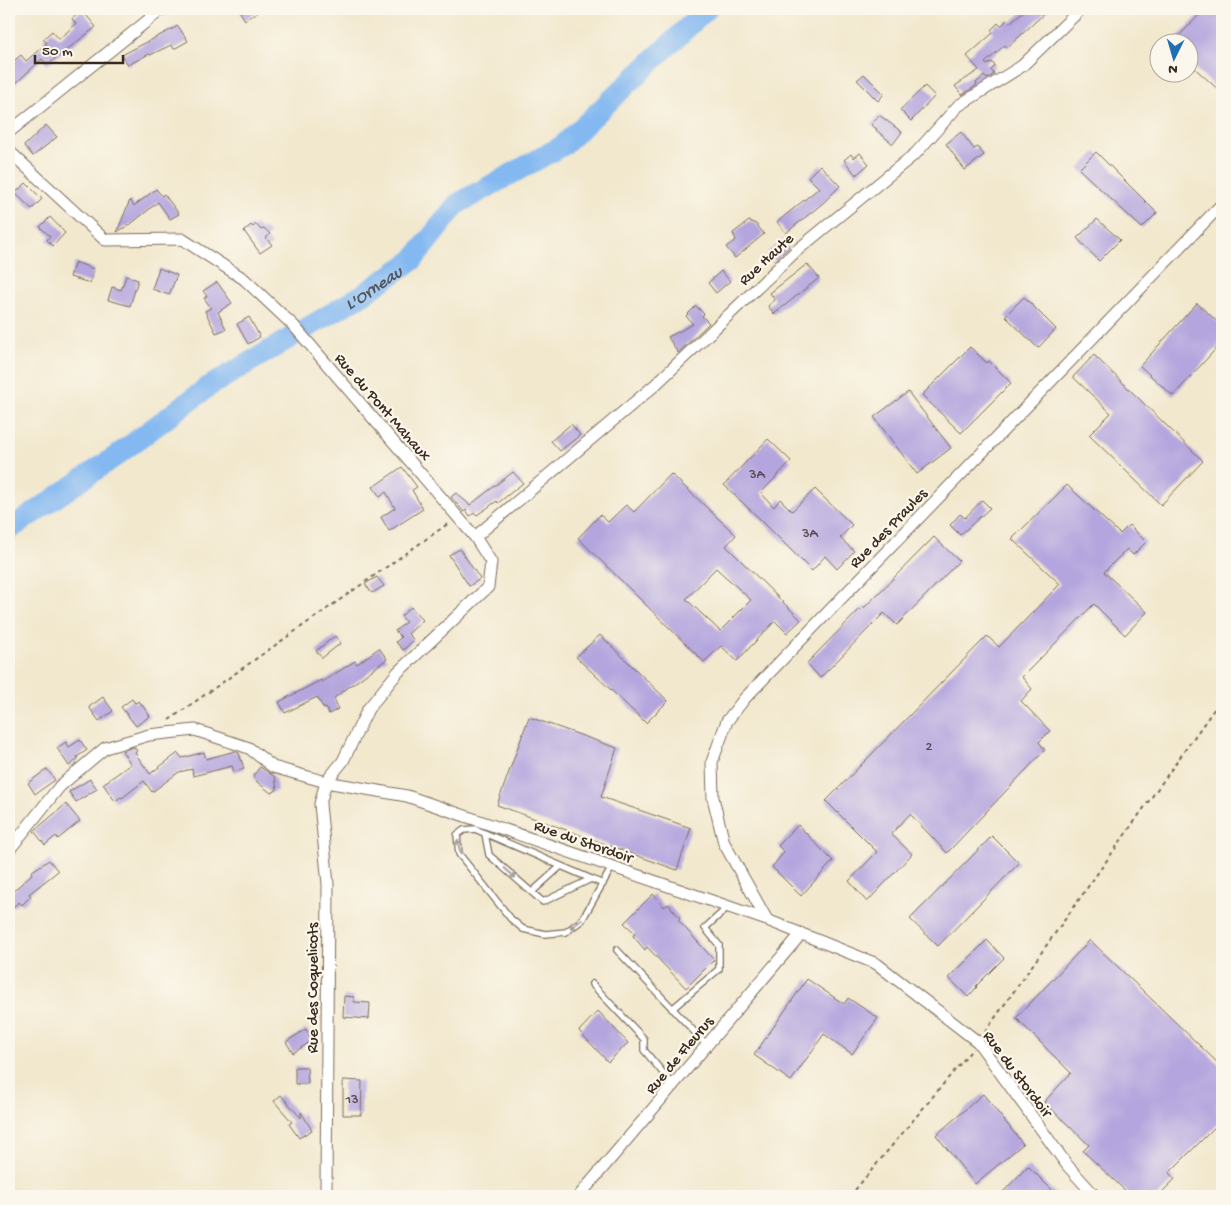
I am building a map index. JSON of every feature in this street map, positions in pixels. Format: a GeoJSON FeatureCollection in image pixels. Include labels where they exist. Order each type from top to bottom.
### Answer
{"type":"FeatureCollection","features":[{"type":"Feature","properties":{"kind":"street"},"geometry":{"type":"LineString","coordinates":[[9,132],[162,9]]}},
{"type":"Feature","properties":{"kind":"street","name":"Rue Haute"},"geometry":{"type":"LineString","coordinates":[[475,537],[655,385],[795,252],[916,153],[958,106],[1022,66],[1081,9]]}},
{"type":"Feature","properties":{"kind":"street","name":"Rue du Pont Mahaux"},"geometry":{"type":"LineString","coordinates":[[9,151],[105,240],[182,239],[244,279],[294,326],[475,537],[491,562],[488,587],[398,672],[368,709],[344,760],[326,782]]}},
{"type":"Feature","properties":{"kind":"street","name":"Rue des Praules"},"geometry":{"type":"LineString","coordinates":[[767,920],[724,843],[712,798],[712,762],[727,721],[745,698],[1222,204]]}},
{"type":"Feature","properties":{"kind":"street","name":"Rue du Stordoir"},"geometry":{"type":"LineString","coordinates":[[9,850],[60,786],[98,754],[106,748],[149,735],[195,730],[249,748],[273,766],[326,782],[407,796],[767,920],[877,964],[978,1042],[1068,1165],[1095,1196]]}},
{"type":"Feature","properties":{"kind":"street","name":"Rue des Coquelicots"},"geometry":{"type":"LineString","coordinates":[[326,782],[320,804],[328,884],[326,1196]]}},
{"type":"Feature","properties":{"kind":"street","name":"Rue de Fleurus"},"geometry":{"type":"LineString","coordinates":[[579,1196],[801,934]]}},
{"type":"Feature","properties":{"kind":"lane"},"geometry":{"type":"LineString","coordinates":[[603,884],[475,829],[464,830],[457,835],[459,854],[511,920],[523,930],[545,934],[566,932],[582,920],[603,884],[612,867]]}},
{"type":"Feature","properties":{"kind":"lane"},"geometry":{"type":"LineString","coordinates":[[485,834],[489,855],[543,902],[590,878]]}},
{"type":"Feature","properties":{"kind":"lane"},"geometry":{"type":"LineString","coordinates":[[532,892],[561,866]]}},
{"type":"Feature","properties":{"kind":"lane"},"geometry":{"type":"LineString","coordinates":[[672,1009],[720,969],[719,945],[705,928],[728,907]]}},
{"type":"Feature","properties":{"kind":"lane"},"geometry":{"type":"LineString","coordinates":[[617,950],[707,1045]]}},
{"type":"Feature","properties":{"kind":"lane"},"geometry":{"type":"LineString","coordinates":[[592,984],[644,1039],[644,1050],[673,1085]]}},
{"type":"Feature","properties":{"kind":"path"},"geometry":{"type":"LineString","coordinates":[[165,723],[457,517]]}},
{"type":"Feature","properties":{"kind":"path"},"geometry":{"type":"LineString","coordinates":[[850,1196],[978,1042],[1222,698]]}},
{"type":"Feature","properties":{"kind":"building"},"geometry":{"type":"Polygon","coordinates":[[[245,9],[262,9],[245,20],[240,12],[245,9]]]}},
{"type":"Feature","properties":{"kind":"building"},"geometry":{"type":"Polygon","coordinates":[[[1026,9],[1049,9],[1007,48],[1005,45],[985,63],[987,65],[992,62],[995,66],[991,70],[994,74],[987,79],[984,76],[976,83],[977,85],[962,95],[955,86],[979,70],[967,56],[993,33],[991,30],[998,23],[1001,26],[1007,20],[1010,23],[1026,9]]]}},
{"type":"Feature","properties":{"kind":"building"},"geometry":{"type":"Polygon","coordinates":[[[1205,9],[1222,9],[1222,93],[1198,71],[1198,32],[1183,32],[1205,9]]]}},
{"type":"Feature","properties":{"kind":"building"},"geometry":{"type":"Polygon","coordinates":[[[82,10],[96,27],[47,65],[42,59],[15,84],[9,77],[9,65],[21,55],[26,61],[47,43],[43,39],[52,31],[59,39],[76,24],[72,19],[82,10]]]}},
{"type":"Feature","properties":{"kind":"building"},"geometry":{"type":"Polygon","coordinates":[[[178,26],[188,41],[174,49],[171,45],[128,65],[122,55],[178,26]]]}},
{"type":"Feature","properties":{"kind":"building"},"geometry":{"type":"Polygon","coordinates":[[[864,74],[884,94],[878,101],[857,80],[864,74]]]}},
{"type":"Feature","properties":{"kind":"building"},"geometry":{"type":"Polygon","coordinates":[[[925,86],[935,96],[911,121],[900,110],[925,86]]]}},
{"type":"Feature","properties":{"kind":"building"},"geometry":{"type":"Polygon","coordinates":[[[879,115],[902,132],[893,144],[871,125],[879,115]]]}},
{"type":"Feature","properties":{"kind":"building"},"geometry":{"type":"Polygon","coordinates":[[[46,125],[57,137],[33,156],[24,146],[46,125]]]}},
{"type":"Feature","properties":{"kind":"building"},"geometry":{"type":"Polygon","coordinates":[[[961,132],[974,149],[978,147],[984,155],[965,170],[946,144],[961,132]]]}},
{"type":"Feature","properties":{"kind":"building"},"geometry":{"type":"Polygon","coordinates":[[[1096,152],[1157,213],[1142,228],[1079,169],[1096,152]]]}},
{"type":"Feature","properties":{"kind":"building"},"geometry":{"type":"Polygon","coordinates":[[[860,153],[869,164],[856,175],[844,160],[851,154],[854,158],[860,153]]]}},
{"type":"Feature","properties":{"kind":"building"},"geometry":{"type":"Polygon","coordinates":[[[820,165],[840,186],[823,203],[786,233],[777,222],[819,188],[808,177],[820,165]]]}},
{"type":"Feature","properties":{"kind":"building"},"geometry":{"type":"Polygon","coordinates":[[[26,183],[42,199],[32,209],[15,193],[26,183]]]}},
{"type":"Feature","properties":{"kind":"building"},"geometry":{"type":"Polygon","coordinates":[[[156,189],[162,196],[164,194],[179,214],[170,219],[158,202],[132,223],[117,232],[130,200],[134,206],[156,189]]]}},
{"type":"Feature","properties":{"kind":"building"},"geometry":{"type":"Polygon","coordinates":[[[50,217],[65,233],[53,246],[47,240],[50,236],[40,227],[50,217]]]}},
{"type":"Feature","properties":{"kind":"building"},"geometry":{"type":"Polygon","coordinates":[[[1097,219],[1120,240],[1099,261],[1077,238],[1097,219]]]}},
{"type":"Feature","properties":{"kind":"building"},"geometry":{"type":"Polygon","coordinates":[[[749,221],[756,224],[764,234],[735,258],[726,247],[736,240],[733,233],[749,221]]]}},
{"type":"Feature","properties":{"kind":"building"},"geometry":{"type":"Polygon","coordinates":[[[256,224],[261,230],[264,228],[270,234],[266,238],[272,245],[260,253],[244,231],[251,225],[253,227],[256,224]]]}},
{"type":"Feature","properties":{"kind":"building"},"geometry":{"type":"Polygon","coordinates":[[[783,240],[789,247],[775,261],[768,252],[783,240]]]}},
{"type":"Feature","properties":{"kind":"building"},"geometry":{"type":"Polygon","coordinates":[[[75,262],[94,269],[90,283],[70,277],[75,262]]]}},
{"type":"Feature","properties":{"kind":"building"},"geometry":{"type":"Polygon","coordinates":[[[807,264],[819,278],[774,314],[768,306],[775,300],[770,293],[807,264]]]}},
{"type":"Feature","properties":{"kind":"building"},"geometry":{"type":"Polygon","coordinates":[[[159,268],[177,275],[169,295],[152,289],[159,268]]]}},
{"type":"Feature","properties":{"kind":"building"},"geometry":{"type":"Polygon","coordinates":[[[721,271],[730,281],[716,293],[708,283],[721,271]]]}},
{"type":"Feature","properties":{"kind":"building"},"geometry":{"type":"Polygon","coordinates":[[[126,276],[138,280],[130,306],[108,300],[112,287],[121,290],[126,276]]]}},
{"type":"Feature","properties":{"kind":"building"},"geometry":{"type":"Polygon","coordinates":[[[217,282],[232,303],[218,312],[226,329],[216,333],[205,311],[211,308],[204,298],[207,296],[203,291],[217,282]]]}},
{"type":"Feature","properties":{"kind":"building"},"geometry":{"type":"Polygon","coordinates":[[[1024,297],[1056,329],[1038,348],[1005,316],[1024,297]]]}},
{"type":"Feature","properties":{"kind":"building"},"geometry":{"type":"Polygon","coordinates":[[[1197,303],[1222,326],[1222,342],[1173,396],[1140,366],[1197,303]]]}},
{"type":"Feature","properties":{"kind":"building"},"geometry":{"type":"Polygon","coordinates":[[[696,306],[709,323],[678,353],[668,337],[693,324],[686,316],[696,306]]]}},
{"type":"Feature","properties":{"kind":"building"},"geometry":{"type":"Polygon","coordinates":[[[249,317],[260,337],[248,344],[237,324],[249,317]]]}},
{"type":"Feature","properties":{"kind":"building"},"geometry":{"type":"Polygon","coordinates":[[[970,347],[987,363],[989,361],[1011,383],[961,433],[922,395],[970,347]]]}},
{"type":"Feature","properties":{"kind":"building"},"geometry":{"type":"Polygon","coordinates":[[[1094,355],[1203,461],[1161,505],[1089,435],[1111,413],[1073,377],[1094,355]]]}},
{"type":"Feature","properties":{"kind":"building"},"geometry":{"type":"Polygon","coordinates":[[[908,392],[951,448],[917,474],[874,417],[908,392]]]}},
{"type":"Feature","properties":{"kind":"building"},"geometry":{"type":"Polygon","coordinates":[[[571,424],[580,435],[560,451],[551,441],[571,424]]]}},
{"type":"Feature","properties":{"kind":"building"},"geometry":{"type":"Polygon","coordinates":[[[768,439],[791,461],[761,493],[774,507],[780,499],[792,511],[815,489],[852,525],[840,538],[854,551],[837,569],[825,556],[812,571],[724,485],[768,439]]]}},
{"type":"Feature","properties":{"kind":"building"},"geometry":{"type":"Polygon","coordinates":[[[402,467],[417,487],[412,490],[423,509],[389,531],[381,517],[395,508],[386,492],[380,497],[373,487],[402,467]]]}},
{"type":"Feature","properties":{"kind":"building"},"geometry":{"type":"Polygon","coordinates":[[[513,472],[523,483],[498,503],[497,501],[477,515],[475,513],[470,516],[466,510],[464,512],[451,497],[456,493],[470,505],[513,472]]]}},
{"type":"Feature","properties":{"kind":"building"},"geometry":{"type":"Polygon","coordinates":[[[671,474],[736,535],[726,546],[801,620],[787,633],[775,621],[737,661],[721,646],[704,662],[578,538],[600,515],[608,522],[626,505],[634,512],[671,474]],[[716,568],[686,599],[720,631],[751,600],[716,568]]]}},
{"type":"Feature","properties":{"kind":"building"},"geometry":{"type":"Polygon","coordinates":[[[1067,485],[1120,534],[1129,525],[1146,542],[1133,555],[1127,549],[1104,572],[1147,612],[1125,635],[1094,604],[1022,677],[1032,689],[1021,701],[1050,731],[1039,742],[1045,750],[947,853],[910,814],[891,834],[912,854],[867,902],[849,881],[877,852],[826,801],[987,636],[999,647],[1060,584],[1012,539],[1067,485]]]}},
{"type":"Feature","properties":{"kind":"building"},"geometry":{"type":"Polygon","coordinates":[[[982,500],[990,508],[960,535],[950,525],[960,514],[965,518],[982,500]]]}},
{"type":"Feature","properties":{"kind":"building"},"geometry":{"type":"Polygon","coordinates":[[[934,537],[959,561],[897,625],[884,613],[820,678],[807,663],[934,537]]]}},
{"type":"Feature","properties":{"kind":"building"},"geometry":{"type":"Polygon","coordinates":[[[460,549],[480,579],[469,586],[449,555],[460,549]]]}},
{"type":"Feature","properties":{"kind":"building"},"geometry":{"type":"Polygon","coordinates":[[[377,577],[384,586],[372,593],[365,584],[377,577]]]}},
{"type":"Feature","properties":{"kind":"building"},"geometry":{"type":"Polygon","coordinates":[[[411,607],[423,620],[408,634],[414,640],[403,650],[396,642],[401,637],[395,631],[406,622],[401,616],[411,607]]]}},
{"type":"Feature","properties":{"kind":"building"},"geometry":{"type":"Polygon","coordinates":[[[600,635],[668,701],[646,723],[576,657],[600,635]]]}},
{"type":"Feature","properties":{"kind":"building"},"geometry":{"type":"Polygon","coordinates":[[[335,636],[341,643],[322,658],[316,651],[335,636]]]}},
{"type":"Feature","properties":{"kind":"building"},"geometry":{"type":"Polygon","coordinates":[[[379,648],[387,659],[334,698],[338,709],[329,714],[317,697],[285,713],[279,702],[321,680],[322,682],[355,661],[357,664],[379,648]]]}},
{"type":"Feature","properties":{"kind":"building"},"geometry":{"type":"Polygon","coordinates":[[[103,697],[113,711],[99,721],[89,707],[103,697]]]}},
{"type":"Feature","properties":{"kind":"building"},"geometry":{"type":"Polygon","coordinates":[[[132,699],[135,703],[139,701],[150,716],[136,726],[121,707],[132,699]]]}},
{"type":"Feature","properties":{"kind":"building"},"geometry":{"type":"Polygon","coordinates":[[[529,717],[617,748],[601,797],[691,828],[677,870],[497,805],[529,717]]]}},
{"type":"Feature","properties":{"kind":"building"},"geometry":{"type":"Polygon","coordinates":[[[80,740],[87,750],[69,766],[57,748],[66,742],[69,747],[80,740]]]}},
{"type":"Feature","properties":{"kind":"building"},"geometry":{"type":"Polygon","coordinates":[[[134,747],[137,751],[135,753],[150,774],[178,753],[182,758],[204,752],[206,759],[235,751],[239,753],[244,769],[234,772],[232,766],[193,776],[192,769],[179,772],[152,792],[144,781],[122,798],[115,801],[103,784],[131,764],[122,751],[134,747]]]}},
{"type":"Feature","properties":{"kind":"building"},"geometry":{"type":"Polygon","coordinates":[[[260,767],[275,777],[277,790],[271,793],[257,782],[253,776],[260,767]]]}},
{"type":"Feature","properties":{"kind":"building"},"geometry":{"type":"Polygon","coordinates":[[[47,769],[55,780],[35,794],[28,783],[47,769]]]}},
{"type":"Feature","properties":{"kind":"building"},"geometry":{"type":"Polygon","coordinates":[[[90,779],[97,789],[76,802],[69,792],[90,779]]]}},
{"type":"Feature","properties":{"kind":"building"},"geometry":{"type":"Polygon","coordinates":[[[66,804],[80,821],[58,839],[56,836],[45,845],[34,831],[66,804]]]}},
{"type":"Feature","properties":{"kind":"building"},"geometry":{"type":"Polygon","coordinates":[[[798,825],[833,861],[801,896],[772,867],[784,852],[778,846],[798,825]]]}},
{"type":"Feature","properties":{"kind":"building"},"geometry":{"type":"Polygon","coordinates":[[[992,836],[1019,863],[938,946],[910,919],[992,836]]]}},
{"type":"Feature","properties":{"kind":"building"},"geometry":{"type":"Polygon","coordinates":[[[49,860],[58,871],[29,894],[31,896],[22,905],[19,902],[13,907],[9,902],[9,895],[32,874],[31,872],[49,860]]]}},
{"type":"Feature","properties":{"kind":"building"},"geometry":{"type":"Polygon","coordinates":[[[653,894],[664,907],[668,904],[680,918],[678,920],[714,960],[686,988],[647,947],[645,950],[633,936],[635,933],[624,923],[653,894]]]}},
{"type":"Feature","properties":{"kind":"building"},"geometry":{"type":"Polygon","coordinates":[[[987,940],[1004,958],[976,986],[968,997],[949,978],[987,940]]]}},
{"type":"Feature","properties":{"kind":"building"},"geometry":{"type":"Polygon","coordinates":[[[1090,940],[1222,1067],[1222,1120],[1169,1173],[1175,1179],[1158,1196],[1131,1196],[1083,1151],[1089,1145],[1044,1102],[1071,1073],[1016,1018],[1090,940]]]}},
{"type":"Feature","properties":{"kind":"building"},"geometry":{"type":"Polygon","coordinates":[[[807,979],[844,1004],[848,998],[878,1018],[852,1054],[824,1034],[791,1081],[754,1055],[807,979]]]}},
{"type":"Feature","properties":{"kind":"building"},"geometry":{"type":"Polygon","coordinates":[[[344,996],[354,997],[354,1002],[370,1003],[369,1019],[343,1017],[344,996]]]}},
{"type":"Feature","properties":{"kind":"building"},"geometry":{"type":"Polygon","coordinates":[[[598,1011],[628,1043],[608,1062],[579,1031],[598,1011]]]}},
{"type":"Feature","properties":{"kind":"building"},"geometry":{"type":"Polygon","coordinates":[[[306,1029],[313,1040],[293,1053],[286,1042],[306,1029]]]}},
{"type":"Feature","properties":{"kind":"building"},"geometry":{"type":"Polygon","coordinates":[[[295,1067],[307,1067],[308,1084],[295,1084],[295,1067]]]}},
{"type":"Feature","properties":{"kind":"building"},"geometry":{"type":"Polygon","coordinates":[[[343,1080],[362,1081],[361,1115],[343,1115],[343,1080]]]}},
{"type":"Feature","properties":{"kind":"building"},"geometry":{"type":"Polygon","coordinates":[[[983,1094],[1023,1144],[975,1184],[936,1135],[983,1094]]]}},
{"type":"Feature","properties":{"kind":"building"},"geometry":{"type":"Polygon","coordinates":[[[281,1095],[301,1118],[301,1112],[312,1130],[299,1138],[289,1124],[292,1122],[274,1101],[281,1095]]]}},
{"type":"Feature","properties":{"kind":"building"},"geometry":{"type":"Polygon","coordinates":[[[1028,1166],[1058,1196],[999,1196],[1028,1166]]]}},
{"type":"Feature","properties":{"kind":"waterway","name":"L'Orneau"},"geometry":{"type":"LineString","coordinates":[[9,530],[116,456],[208,387],[362,295],[413,260],[457,204],[562,146],[707,9]]}}]}
